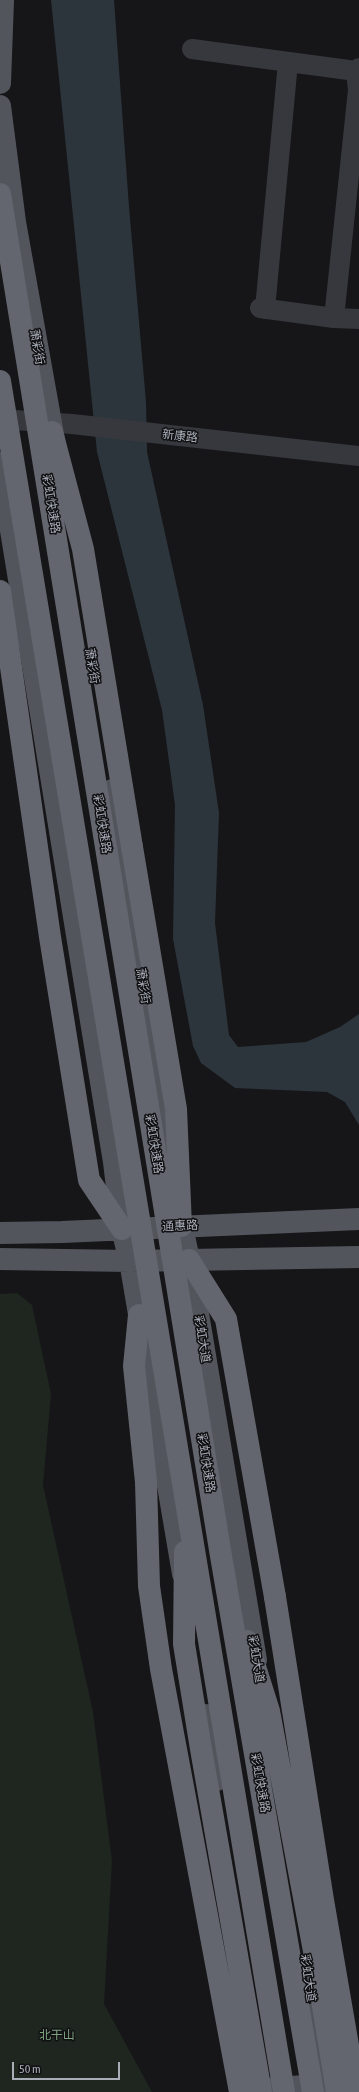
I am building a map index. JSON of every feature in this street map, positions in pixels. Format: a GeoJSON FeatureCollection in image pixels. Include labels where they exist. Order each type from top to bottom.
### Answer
{"type":"FeatureCollection","features":[{"type":"Feature","properties":{"kind":"highway","name":"彩虹快速路"},"geometry":{"type":"LineString","coordinates":[[0,194],[221,1556],[269,1711],[314,1951],[325,2090]]}},
{"type":"Feature","properties":{"kind":"highway"},"geometry":{"type":"LineString","coordinates":[[18,306],[83,549],[176,1109],[181,1226]]}},
{"type":"Feature","properties":{"kind":"highway","name":"彩虹快速路"},"geometry":{"type":"LineString","coordinates":[[0,381],[185,1489],[271,2091]]}},
{"type":"Feature","properties":{"kind":"highway"},"geometry":{"type":"LineString","coordinates":[[0,591],[36,845],[89,1180],[122,1229]]}},
{"type":"Feature","properties":{"kind":"highway"},"geometry":{"type":"LineString","coordinates":[[189,1260],[226,1319],[275,1597],[323,1900],[356,2092]]}},
{"type":"Feature","properties":{"kind":"highway"},"geometry":{"type":"LineString","coordinates":[[139,1315],[134,1366],[146,1482],[149,1586],[161,1669],[241,2092]]}},
{"type":"Feature","properties":{"kind":"main road"},"geometry":{"type":"LineString","coordinates":[[0,83],[4,0]]}},
{"type":"Feature","properties":{"kind":"main road","name":"萧彩街"},"geometry":{"type":"LineString","coordinates":[[0,106],[15,222],[73,547],[181,1226]]}},
{"type":"Feature","properties":{"kind":"main road"},"geometry":{"type":"LineString","coordinates":[[0,463],[114,1162],[122,1229],[130,1261],[271,2091]]}},
{"type":"Feature","properties":{"kind":"main road","name":"通惠路"},"geometry":{"type":"LineString","coordinates":[[0,1233],[359,1218]]}},
{"type":"Feature","properties":{"kind":"main road","name":"彩虹大道"},"geometry":{"type":"LineString","coordinates":[[181,1226],[189,1260],[303,1944],[325,2090]]}},
{"type":"Feature","properties":{"kind":"main road"},"geometry":{"type":"LineString","coordinates":[[0,1259],[130,1261],[359,1257]]}},
{"type":"Feature","properties":{"kind":"main road"},"geometry":{"type":"LineString","coordinates":[[241,2092],[325,2090],[359,2082]]}},
{"type":"Feature","properties":{"kind":"street"},"geometry":{"type":"LineString","coordinates":[[192,49],[358,71],[357,98],[334,318]]}},
{"type":"Feature","properties":{"kind":"street"},"geometry":{"type":"LineString","coordinates":[[288,62],[263,309],[334,318],[359,318]]}},
{"type":"Feature","properties":{"kind":"street","name":"新康路"},"geometry":{"type":"LineString","coordinates":[[0,419],[72,424],[359,456]]}},
{"type":"Feature","properties":{"kind":"green space","name":"北干山"},"geometry":{"type":"Polygon","coordinates":[[[17,1293],[32,1305],[51,1394],[43,1485],[93,1712],[112,1861],[104,2004],[152,2092],[0,2092],[0,1294],[17,1293]]]}},
{"type":"Feature","properties":{"kind":"shaded area"},"geometry":{"type":"Polygon","coordinates":[[[51,0],[114,0],[129,207],[146,402],[147,452],[203,705],[219,813],[215,923],[229,1035],[238,1047],[306,1042],[340,1027],[359,1014],[359,1125],[345,1102],[327,1092],[235,1088],[201,1063],[193,1046],[173,939],[175,805],[162,710],[97,452],[51,0]]]}}]}
